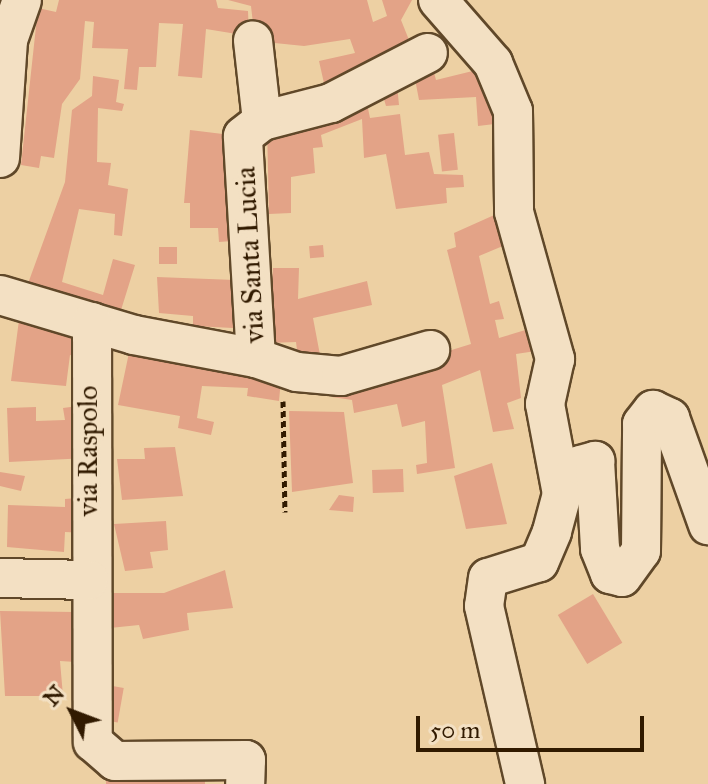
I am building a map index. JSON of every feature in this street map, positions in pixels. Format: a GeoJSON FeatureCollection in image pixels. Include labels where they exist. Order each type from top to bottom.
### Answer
{"type":"FeatureCollection","features":[{"type":"Feature","properties":{"kind":"street"},"geometry":{"type":"LineString","coordinates":[[0,158],[8,40],[22,0]]}},
{"type":"Feature","properties":{"kind":"street"},"geometry":{"type":"LineString","coordinates":[[438,0],[493,63],[513,111],[514,212],[555,359],[545,404],[562,494]]}},
{"type":"Feature","properties":{"kind":"street"},"geometry":{"type":"LineString","coordinates":[[253,41],[262,121],[343,99],[428,53]]}},
{"type":"Feature","properties":{"kind":"street","name":"via Santa Lucia"},"geometry":{"type":"LineString","coordinates":[[0,295],[92,322],[273,362],[243,136],[262,121]]}},
{"type":"Feature","properties":{"kind":"street","name":"via Raspolo"},"geometry":{"type":"LineString","coordinates":[[92,322],[89,580],[93,742],[115,761],[246,760],[245,784]]}},
{"type":"Feature","properties":{"kind":"street"},"geometry":{"type":"LineString","coordinates":[[273,362],[341,376],[430,350]]}},
{"type":"Feature","properties":{"kind":"street"},"geometry":{"type":"LineString","coordinates":[[525,784],[484,606],[488,578],[539,562],[562,494],[580,465],[595,461],[600,549],[610,574],[622,577],[641,551],[642,424],[653,410],[670,418],[708,525]]}},
{"type":"Feature","properties":{"kind":"street"},"geometry":{"type":"LineString","coordinates":[[0,578],[89,580]]}},
{"type":"Feature","properties":{"kind":"path"},"geometry":{"type":"LineString","coordinates":[[273,362],[285,512]]}},
{"type":"Feature","properties":{"kind":"building"},"geometry":{"type":"Polygon","coordinates":[[[59,0],[216,0],[218,8],[248,11],[249,36],[206,29],[202,78],[178,76],[183,24],[159,23],[156,67],[139,67],[137,90],[124,89],[128,49],[92,48],[94,22],[85,21],[80,79],[62,104],[54,158],[41,156],[39,168],[21,165],[38,8],[56,12],[59,0]]]}},
{"type":"Feature","properties":{"kind":"building"},"geometry":{"type":"Polygon","coordinates":[[[228,0],[367,0],[373,22],[387,16],[382,0],[412,0],[401,20],[415,55],[328,101],[319,61],[355,53],[350,39],[304,46],[255,41],[251,6],[228,0]]]}},
{"type":"Feature","properties":{"kind":"building"},"geometry":{"type":"Polygon","coordinates":[[[430,57],[436,80],[489,67],[503,123],[478,126],[476,97],[419,100],[415,79],[397,85],[399,105],[386,106],[377,76],[430,57]]]}},
{"type":"Feature","properties":{"kind":"building"},"geometry":{"type":"Polygon","coordinates":[[[93,76],[119,80],[116,102],[124,104],[122,111],[98,108],[97,162],[111,163],[108,185],[128,189],[122,236],[114,235],[115,214],[79,209],[62,282],[103,295],[113,259],[135,265],[117,323],[26,289],[65,182],[72,110],[92,96],[93,76]]]}},
{"type":"Feature","properties":{"kind":"building"},"geometry":{"type":"Polygon","coordinates":[[[365,94],[370,118],[400,114],[405,155],[429,152],[434,174],[463,175],[464,187],[446,188],[447,203],[396,209],[386,154],[364,158],[362,119],[321,135],[323,147],[313,148],[315,173],[291,177],[291,213],[269,214],[267,126],[365,94]]]}},
{"type":"Feature","properties":{"kind":"building"},"geometry":{"type":"Polygon","coordinates":[[[190,130],[231,135],[232,241],[219,242],[218,228],[190,228],[190,203],[184,203],[190,130]]]}},
{"type":"Feature","properties":{"kind":"building"},"geometry":{"type":"Polygon","coordinates":[[[454,133],[458,170],[442,171],[438,135],[454,133]]]}},
{"type":"Feature","properties":{"kind":"building"},"geometry":{"type":"Polygon","coordinates":[[[501,212],[510,243],[479,256],[490,304],[499,301],[504,319],[495,320],[499,338],[542,325],[549,349],[516,354],[521,398],[507,403],[514,429],[493,432],[480,370],[442,385],[455,468],[417,474],[416,465],[427,463],[425,421],[402,427],[397,404],[354,413],[352,400],[332,397],[332,387],[471,344],[447,250],[456,247],[454,233],[501,212]]]}},
{"type":"Feature","properties":{"kind":"building"},"geometry":{"type":"Polygon","coordinates":[[[323,245],[324,257],[310,258],[309,246],[323,245]]]}},
{"type":"Feature","properties":{"kind":"building"},"geometry":{"type":"Polygon","coordinates":[[[159,247],[177,247],[177,264],[159,264],[159,247]]]}},
{"type":"Feature","properties":{"kind":"building"},"geometry":{"type":"Polygon","coordinates":[[[273,268],[299,268],[298,299],[367,281],[372,305],[313,318],[320,355],[343,358],[299,366],[296,342],[268,343],[273,268]]]}},
{"type":"Feature","properties":{"kind":"building"},"geometry":{"type":"Polygon","coordinates":[[[157,277],[235,280],[233,328],[193,326],[193,316],[159,313],[157,277]]]}},
{"type":"Feature","properties":{"kind":"building"},"geometry":{"type":"Polygon","coordinates":[[[19,320],[73,325],[72,338],[83,338],[82,358],[70,355],[66,386],[11,381],[19,320]]]}},
{"type":"Feature","properties":{"kind":"building"},"geometry":{"type":"Polygon","coordinates":[[[130,348],[282,369],[279,401],[247,396],[248,388],[202,386],[197,418],[214,422],[211,435],[178,428],[180,416],[118,405],[130,348]]]}},
{"type":"Feature","properties":{"kind":"building"},"geometry":{"type":"Polygon","coordinates":[[[78,406],[87,458],[9,462],[7,408],[36,407],[36,421],[65,420],[63,408],[78,406]]]}},
{"type":"Feature","properties":{"kind":"building"},"geometry":{"type":"Polygon","coordinates":[[[289,411],[344,412],[353,483],[292,492],[289,411]]]}},
{"type":"Feature","properties":{"kind":"building"},"geometry":{"type":"Polygon","coordinates":[[[175,447],[183,496],[122,500],[117,459],[145,459],[144,448],[175,447]]]}},
{"type":"Feature","properties":{"kind":"building"},"geometry":{"type":"Polygon","coordinates":[[[492,463],[507,524],[466,529],[454,476],[492,463]]]}},
{"type":"Feature","properties":{"kind":"building"},"geometry":{"type":"Polygon","coordinates":[[[403,469],[404,492],[373,493],[372,470],[403,469]]]}},
{"type":"Feature","properties":{"kind":"building"},"geometry":{"type":"Polygon","coordinates":[[[0,472],[25,476],[21,491],[0,486],[0,472]]]}},
{"type":"Feature","properties":{"kind":"building"},"geometry":{"type":"Polygon","coordinates":[[[339,495],[354,497],[353,512],[329,510],[339,495]]]}},
{"type":"Feature","properties":{"kind":"building"},"geometry":{"type":"Polygon","coordinates":[[[88,497],[86,533],[65,532],[64,552],[7,547],[8,505],[65,507],[65,499],[88,497]]]}},
{"type":"Feature","properties":{"kind":"building"},"geometry":{"type":"Polygon","coordinates":[[[166,521],[168,550],[150,552],[153,568],[125,571],[114,524],[166,521]]]}},
{"type":"Feature","properties":{"kind":"building"},"geometry":{"type":"Polygon","coordinates":[[[225,570],[233,608],[187,613],[189,630],[143,639],[139,625],[100,629],[98,593],[164,593],[225,570]]]}},
{"type":"Feature","properties":{"kind":"building"},"geometry":{"type":"Polygon","coordinates":[[[593,594],[622,643],[587,664],[558,615],[593,594]]]}},
{"type":"Feature","properties":{"kind":"building"},"geometry":{"type":"Polygon","coordinates":[[[0,611],[75,612],[76,662],[60,661],[63,696],[5,696],[0,611]]]}},
{"type":"Feature","properties":{"kind":"building"},"geometry":{"type":"Polygon","coordinates":[[[107,685],[124,688],[118,722],[101,719],[107,685]]]}},
{"type":"Feature","properties":{"kind":"building"},"geometry":{"type":"Polygon","coordinates":[[[106,769],[205,769],[205,784],[106,784],[106,769]]]}}]}
